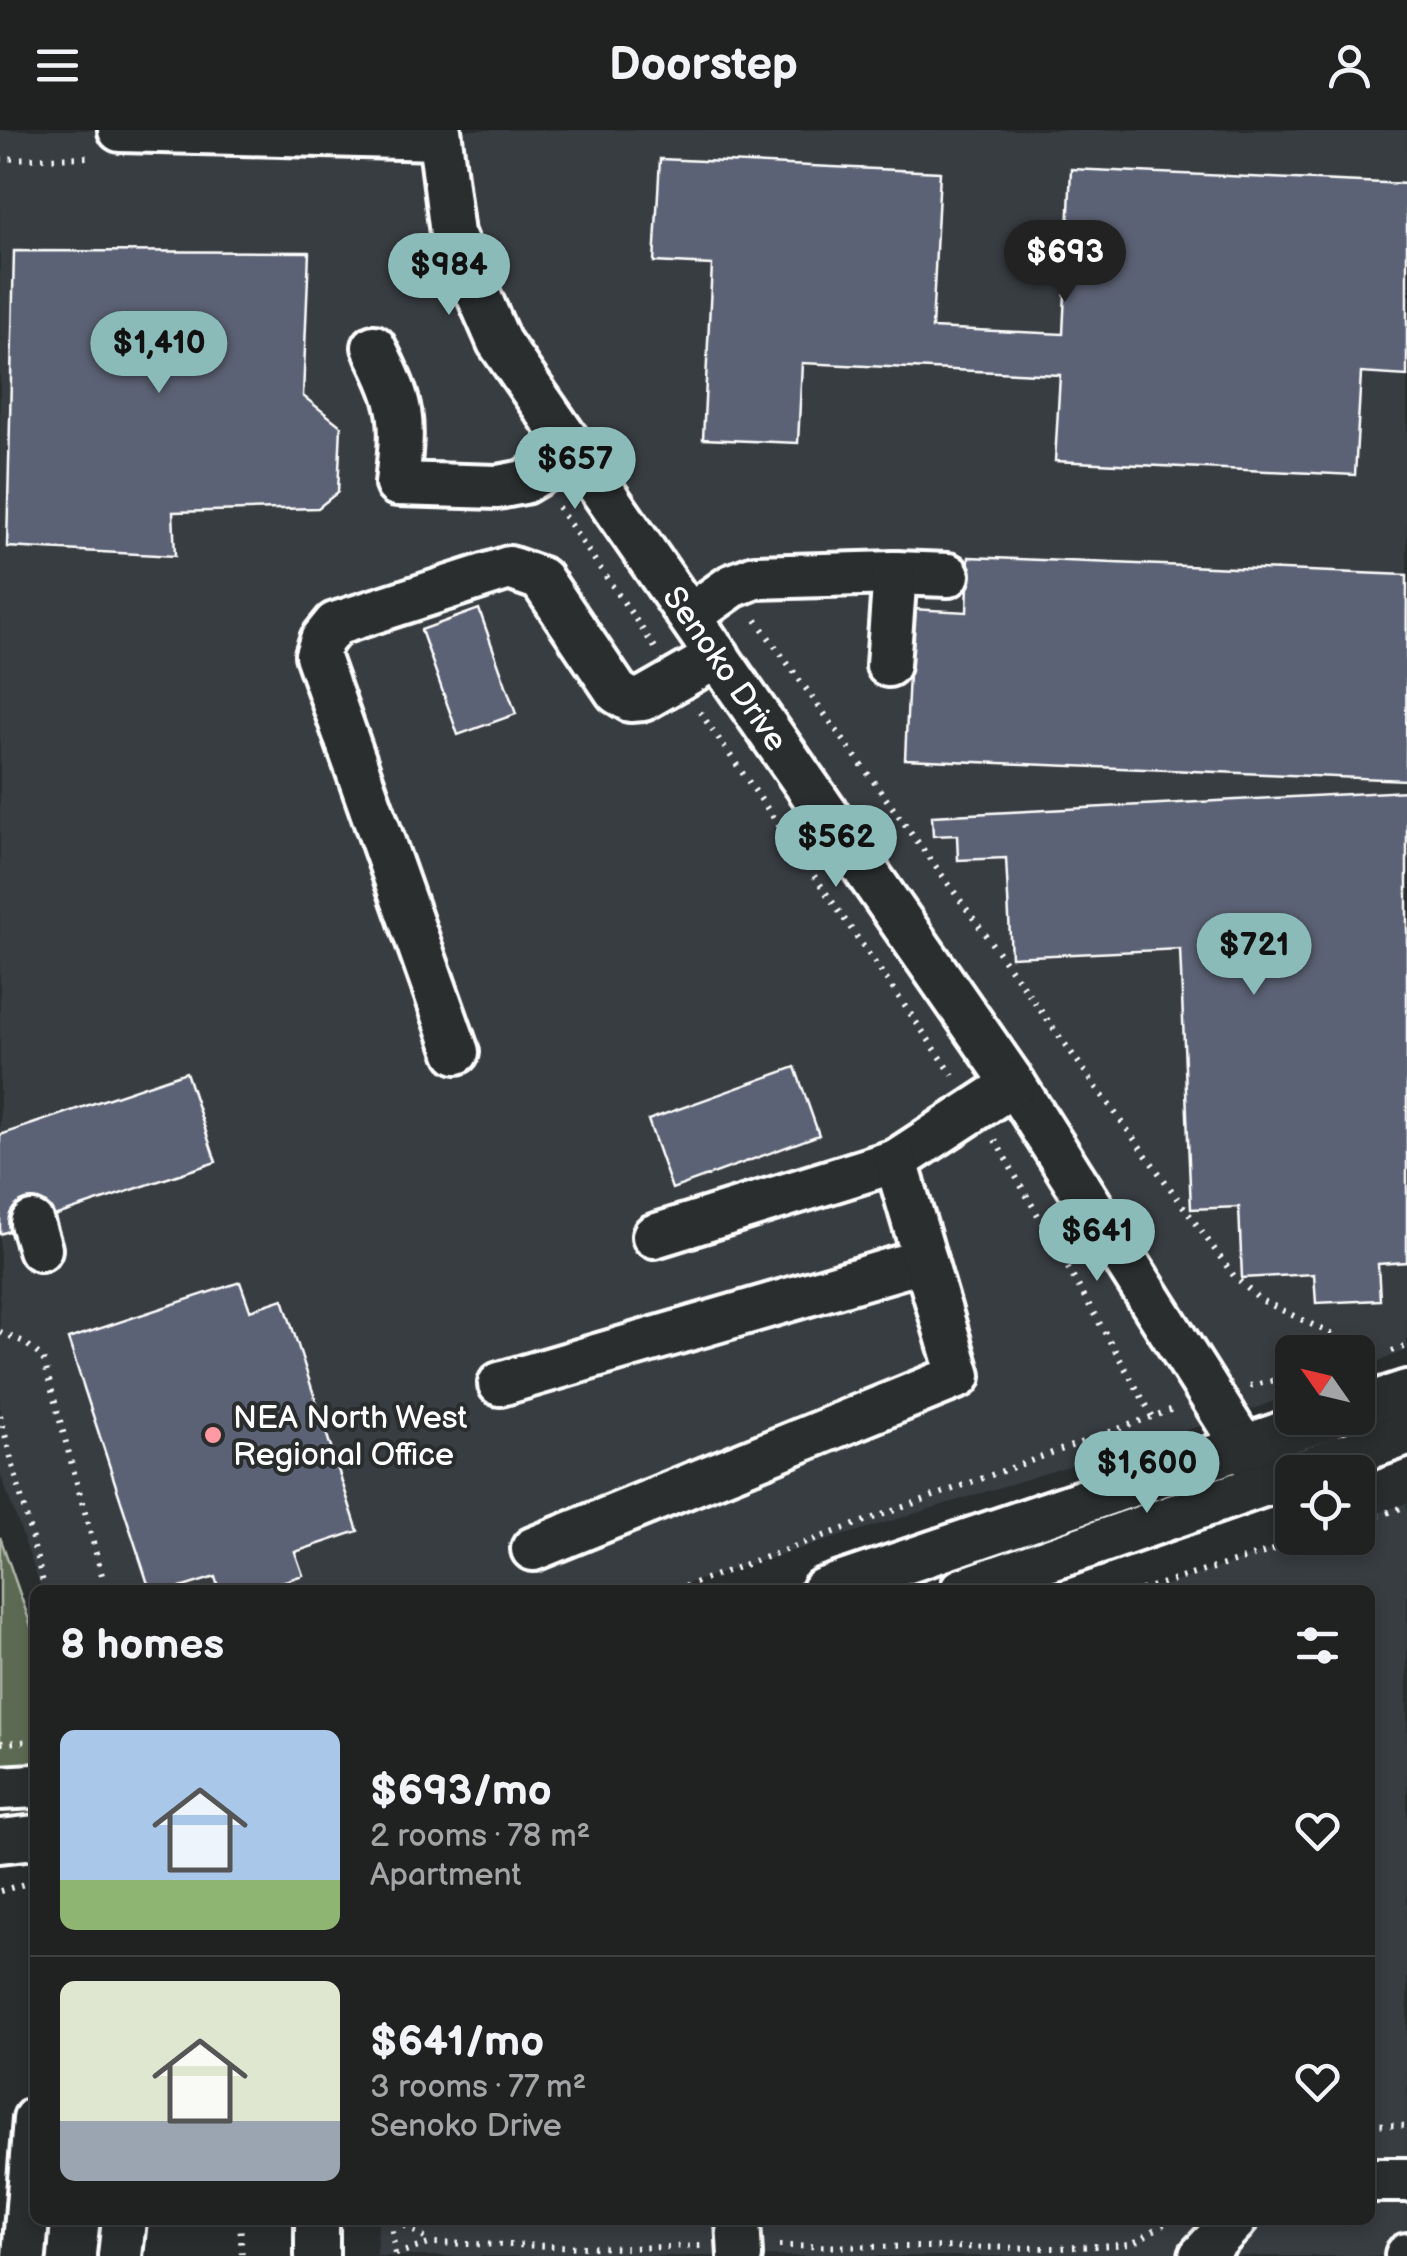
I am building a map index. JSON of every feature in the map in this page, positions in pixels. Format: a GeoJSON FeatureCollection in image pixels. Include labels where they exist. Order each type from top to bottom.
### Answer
{"type":"FeatureCollection","features":[{"type":"Feature","properties":{"kind":"street"},"geometry":{"type":"LineString","coordinates":[[120,130],[439,134]]}},
{"type":"Feature","properties":{"kind":"street","name":"Senoko Drive"},"geometry":{"type":"LineString","coordinates":[[439,134],[452,234],[498,342],[1014,1084],[1242,1445],[1275,1469]]}},
{"type":"Feature","properties":{"kind":"street"},"geometry":{"type":"LineString","coordinates":[[374,347],[398,395],[403,426],[397,484],[498,486],[524,482],[576,451]]}},
{"type":"Feature","properties":{"kind":"street"},"geometry":{"type":"LineString","coordinates":[[457,1052],[317,655],[322,640],[334,624],[509,568],[541,578],[617,692],[630,700],[643,699],[718,656]]}},
{"type":"Feature","properties":{"kind":"street"},"geometry":{"type":"LineString","coordinates":[[691,615],[732,586],[755,577],[894,573],[948,576]]}},
{"type":"Feature","properties":{"kind":"street"},"geometry":{"type":"LineString","coordinates":[[888,664],[894,573]]}},
{"type":"Feature","properties":{"kind":"street"},"geometry":{"type":"LineString","coordinates":[[654,1236],[896,1162],[1014,1084]]}},
{"type":"Feature","properties":{"kind":"street"},"geometry":{"type":"LineString","coordinates":[[532,1550],[959,1376],[896,1162]]}},
{"type":"Feature","properties":{"kind":"street"},"geometry":{"type":"LineString","coordinates":[[500,1384],[924,1260]]}},
{"type":"Feature","properties":{"kind":"street"},"geometry":{"type":"LineString","coordinates":[[1375,1402],[1407,1392]]}},
{"type":"Feature","properties":{"kind":"street"},"geometry":{"type":"LineString","coordinates":[[1348,1455],[1407,1434]]}},
{"type":"Feature","properties":{"kind":"street"},"geometry":{"type":"LineString","coordinates":[[837,1585],[1275,1435]]}},
{"type":"Feature","properties":{"kind":"street"},"geometry":{"type":"LineString","coordinates":[[976,1585],[1275,1481]]}},
{"type":"Feature","properties":{"kind":"street"},"geometry":{"type":"LineString","coordinates":[[0,1788],[30,1786]]}},
{"type":"Feature","properties":{"kind":"street"},"geometry":{"type":"LineString","coordinates":[[0,1841],[30,1838]]}},
{"type":"Feature","properties":{"kind":"street"},"geometry":{"type":"LineString","coordinates":[[24,2256],[30,2181]]}},
{"type":"Feature","properties":{"kind":"street"},"geometry":{"type":"LineString","coordinates":[[120,2256],[125,2225]]}},
{"type":"Feature","properties":{"kind":"street"},"geometry":{"type":"LineString","coordinates":[[127,2225],[130,2256]]}},
{"type":"Feature","properties":{"kind":"street"},"geometry":{"type":"LineString","coordinates":[[317,2225],[317,2256]]}},
{"type":"Feature","properties":{"kind":"street"},"geometry":{"type":"LineString","coordinates":[[1201,2256],[1230,2225]]}},
{"type":"Feature","properties":{"kind":"path"},"geometry":{"type":"LineString","coordinates":[[732,586],[1234,1276],[1259,1299],[1377,1356]]}},
{"type":"Feature","properties":{"kind":"path"},"geometry":{"type":"LineString","coordinates":[[0,1332],[24,1342],[43,1358],[105,1585]]}},
{"type":"Feature","properties":{"kind":"path"},"geometry":{"type":"LineString","coordinates":[[688,1585],[1210,1396],[1275,1380]]}},
{"type":"Feature","properties":{"kind":"path"},"geometry":{"type":"LineString","coordinates":[[0,1415],[45,1585]]}},
{"type":"Feature","properties":{"kind":"path"},"geometry":{"type":"LineString","coordinates":[[1375,1517],[1407,1506]]}},
{"type":"Feature","properties":{"kind":"path"},"geometry":{"type":"LineString","coordinates":[[1158,1585],[1275,1549]]}},
{"type":"Feature","properties":{"kind":"path"},"geometry":{"type":"LineString","coordinates":[[0,1744],[30,1741]]}},
{"type":"Feature","properties":{"kind":"path"},"geometry":{"type":"LineString","coordinates":[[0,1891],[30,1883]]}},
{"type":"Feature","properties":{"kind":"path"},"geometry":{"type":"LineString","coordinates":[[1375,2124],[1407,2126]]}},
{"type":"Feature","properties":{"kind":"path"},"geometry":{"type":"LineString","coordinates":[[240,2225],[242,2256]]}},
{"type":"Feature","properties":{"kind":"path"},"geometry":{"type":"LineString","coordinates":[[394,2225],[395,2255],[432,2243],[628,2248],[739,2240],[1059,2248],[1132,2244],[1162,2225]]}},
{"type":"Feature","properties":{"kind":"path"},"geometry":{"type":"LineString","coordinates":[[402,2225],[432,2243]]}},
{"type":"Feature","properties":{"kind":"shaded area"},"geometry":{"type":"Polygon","coordinates":[[[0,130],[1407,130],[1407,1350],[1375,1362],[1375,1335],[1275,1335],[1275,1401],[682,1585],[40,1585],[0,1473],[0,130]]]}},
{"type":"Feature","properties":{"kind":"shaded area"},"geometry":{"type":"Polygon","coordinates":[[[1407,1503],[1407,2256],[377,2256],[378,2225],[1375,2225],[1375,1585],[1166,1585],[1275,1548],[1275,1555],[1375,1555],[1375,1514],[1407,1503]]]}},
{"type":"Feature","properties":{"kind":"green space"},"geometry":{"type":"Polygon","coordinates":[[[0,1537],[30,1623],[30,1771],[0,1773],[0,1537]]]}},
{"type":"Feature","properties":{"kind":"building"},"geometry":{"type":"Polygon","coordinates":[[[660,159],[940,172],[932,328],[1063,334],[1071,169],[1407,184],[1407,376],[1361,373],[1355,475],[1055,461],[1060,375],[802,363],[798,443],[703,439],[712,265],[654,262],[660,159]]]}},
{"type":"Feature","properties":{"kind":"building"},"geometry":{"type":"Polygon","coordinates":[[[14,251],[309,252],[303,396],[341,426],[338,492],[318,508],[173,512],[175,556],[7,547],[14,251]]]}},
{"type":"Feature","properties":{"kind":"building"},"geometry":{"type":"Polygon","coordinates":[[[969,557],[1407,575],[1406,780],[905,759],[912,609],[967,612],[969,557]]]}},
{"type":"Feature","properties":{"kind":"building"},"geometry":{"type":"Polygon","coordinates":[[[479,609],[516,714],[458,735],[421,630],[479,609]]]}},
{"type":"Feature","properties":{"kind":"building"},"geometry":{"type":"Polygon","coordinates":[[[1407,791],[1407,1262],[1378,1264],[1380,1300],[1316,1303],[1314,1274],[1242,1278],[1239,1207],[1191,1209],[1180,949],[1011,957],[1006,858],[958,860],[957,835],[933,836],[932,816],[1407,791]]]}},
{"type":"Feature","properties":{"kind":"building"},"geometry":{"type":"Polygon","coordinates":[[[795,1067],[819,1135],[672,1189],[648,1120],[795,1067]]]}},
{"type":"Feature","properties":{"kind":"building"},"geometry":{"type":"Polygon","coordinates":[[[186,1072],[216,1162],[0,1234],[0,1135],[186,1072]]]}},
{"type":"Feature","properties":{"kind":"building","name":"NEA North West Regional Office"},"geometry":{"type":"Polygon","coordinates":[[[240,1282],[250,1310],[283,1299],[358,1531],[295,1552],[303,1575],[273,1585],[217,1585],[215,1577],[190,1585],[148,1585],[68,1339],[240,1282]]]}},
{"type":"Feature","properties":{"kind":"place","name":"NEA North West Regional Office"},"geometry":{"type":"Point","coordinates":[213,1435]}}]}
